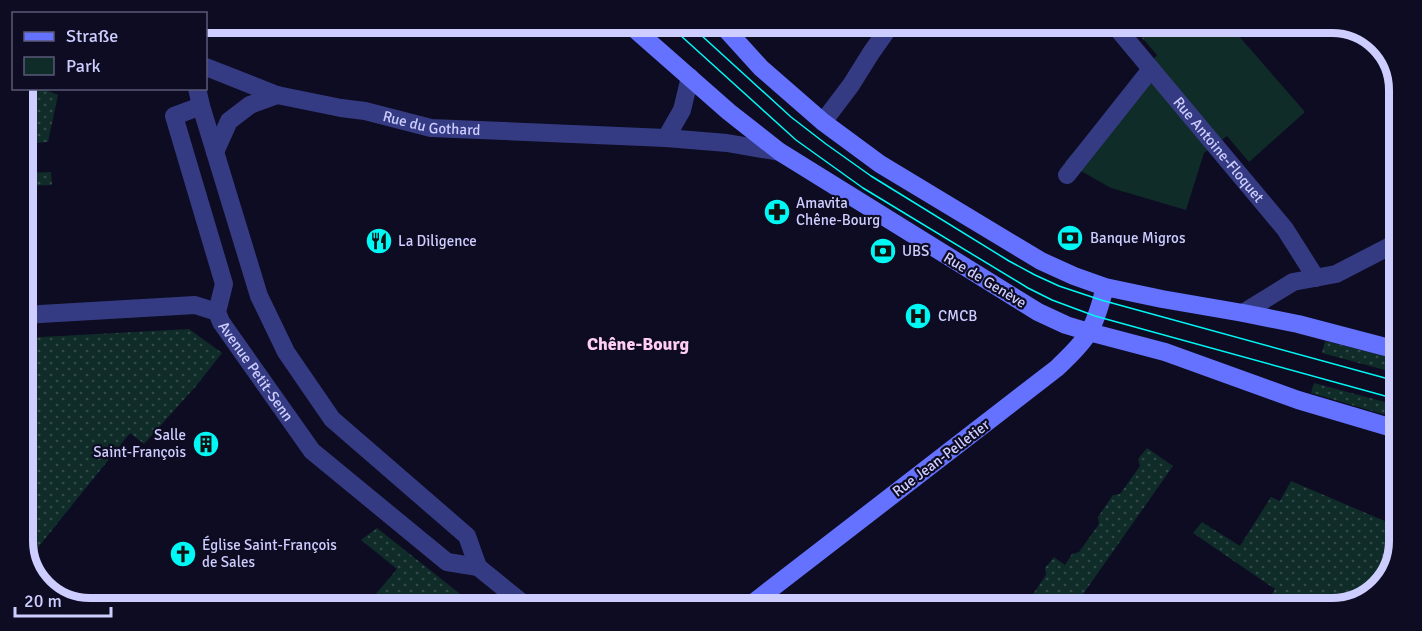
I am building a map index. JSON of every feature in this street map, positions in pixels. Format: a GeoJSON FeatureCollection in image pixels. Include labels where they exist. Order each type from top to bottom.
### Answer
{"type":"FeatureCollection","features":[{"type":"Feature","properties":{"kind":"main road","name":"Rue de Genève"},"geometry":{"type":"LineString","coordinates":[[639,33],[729,112],[780,152],[1038,312],[1066,325],[1166,352],[1278,393],[1389,427]]}},
{"type":"Feature","properties":{"kind":"main road"},"geometry":{"type":"LineString","coordinates":[[729,33],[761,68],[823,122],[880,164],[1041,261],[1074,276],[1105,286],[1298,324],[1389,348]]}},
{"type":"Feature","properties":{"kind":"main road","name":"Rue Jean-Pelletier"},"geometry":{"type":"LineString","coordinates":[[759,598],[1057,368],[1089,332],[1105,286]]}},
{"type":"Feature","properties":{"kind":"street"},"geometry":{"type":"LineString","coordinates":[[823,122],[851,85],[885,33]]}},
{"type":"Feature","properties":{"kind":"street","name":"Rue Antoine-Floquet"},"geometry":{"type":"LineString","coordinates":[[1121,33],[1285,229],[1316,278]]}},
{"type":"Feature","properties":{"kind":"street","name":"Rue du Gothard"},"geometry":{"type":"LineString","coordinates":[[207,67],[277,95],[365,111],[431,128],[666,138],[727,143],[780,152]]}},
{"type":"Feature","properties":{"kind":"street"},"geometry":{"type":"LineString","coordinates":[[1067,175],[1151,69]]}},
{"type":"Feature","properties":{"kind":"street"},"geometry":{"type":"LineString","coordinates":[[666,138],[682,110],[690,77]]}},
{"type":"Feature","properties":{"kind":"street"},"geometry":{"type":"LineString","coordinates":[[215,152],[229,121],[250,105],[277,95]]}},
{"type":"Feature","properties":{"kind":"street","name":"Avenue Petit-Senn"},"geometry":{"type":"LineString","coordinates":[[478,567],[467,536],[332,419],[286,352],[259,296],[199,97],[174,116],[224,284],[217,312],[221,322],[312,452],[447,562],[478,567],[516,598]]}},
{"type":"Feature","properties":{"kind":"street"},"geometry":{"type":"LineString","coordinates":[[1243,313],[1293,282],[1336,274],[1389,247]]}},
{"type":"Feature","properties":{"kind":"street"},"geometry":{"type":"LineString","coordinates":[[33,314],[195,305],[217,312]]}},
{"type":"Feature","properties":{"kind":"green space"},"geometry":{"type":"Polygon","coordinates":[[[1138,33],[1152,33],[1144,40],[1138,33]]]}},
{"type":"Feature","properties":{"kind":"green space"},"geometry":{"type":"Polygon","coordinates":[[[1152,33],[1236,33],[1305,112],[1249,162],[1227,136],[1204,153],[1186,210],[1111,188],[1065,162],[1157,55],[1144,40],[1152,33]]]}},
{"type":"Feature","properties":{"kind":"green space"},"geometry":{"type":"Polygon","coordinates":[[[33,90],[46,90],[58,95],[48,142],[33,143],[33,90]]]}},
{"type":"Feature","properties":{"kind":"green space"},"geometry":{"type":"Polygon","coordinates":[[[51,172],[52,185],[33,186],[33,173],[51,172]]]}},
{"type":"Feature","properties":{"kind":"green space"},"geometry":{"type":"Polygon","coordinates":[[[189,329],[222,353],[144,444],[130,433],[34,553],[33,545],[33,337],[189,329]]]}},
{"type":"Feature","properties":{"kind":"green space"},"geometry":{"type":"Polygon","coordinates":[[[1325,341],[1389,357],[1389,371],[1322,353],[1325,341]]]}},
{"type":"Feature","properties":{"kind":"green space"},"geometry":{"type":"Polygon","coordinates":[[[1314,383],[1389,403],[1389,416],[1311,393],[1314,383]]]}},
{"type":"Feature","properties":{"kind":"green space"},"geometry":{"type":"Polygon","coordinates":[[[1147,448],[1173,466],[1080,598],[1030,598],[1046,575],[1045,568],[1054,557],[1065,565],[1072,554],[1079,552],[1099,524],[1098,517],[1113,495],[1120,494],[1140,466],[1138,459],[1147,448]]]}},
{"type":"Feature","properties":{"kind":"green space"},"geometry":{"type":"Polygon","coordinates":[[[1291,481],[1387,522],[1389,518],[1388,553],[1373,580],[1357,592],[1340,598],[1270,598],[1275,589],[1193,533],[1202,522],[1240,546],[1271,497],[1280,501],[1291,481]]]}},
{"type":"Feature","properties":{"kind":"green space"},"geometry":{"type":"Polygon","coordinates":[[[377,528],[465,598],[379,598],[375,595],[397,569],[361,540],[377,528]]]}},
{"type":"Feature","properties":{"kind":"tram line"},"geometry":{"type":"LineString","coordinates":[[678,33],[796,140],[863,188],[1028,288],[1052,300],[1095,316],[1389,397]]}},
{"type":"Feature","properties":{"kind":"tram line"},"geometry":{"type":"LineString","coordinates":[[699,33],[791,117],[826,144],[871,176],[1035,275],[1101,300],[1389,379]]}},
{"type":"Feature","properties":{"kind":"place","name":"Amavita Chêne-Bourg"},"geometry":{"type":"Point","coordinates":[777,212]}},
{"type":"Feature","properties":{"kind":"place","name":"Banque Migros"},"geometry":{"type":"Point","coordinates":[1070,238]}},
{"type":"Feature","properties":{"kind":"place","name":"La Diligence"},"geometry":{"type":"Point","coordinates":[379,241]}},
{"type":"Feature","properties":{"kind":"place","name":"UBS"},"geometry":{"type":"Point","coordinates":[883,251]}},
{"type":"Feature","properties":{"kind":"place","name":"CMCB"},"geometry":{"type":"Point","coordinates":[918,316]}},
{"type":"Feature","properties":{"kind":"place","name":"Salle Saint-François"},"geometry":{"type":"Point","coordinates":[206,444]}},
{"type":"Feature","properties":{"kind":"place","name":"Église Saint-François de Sales"},"geometry":{"type":"Point","coordinates":[183,554]}},
{"type":"Feature","properties":{"kind":"district","name":"Chêne-Bourg"},"geometry":{"type":"Point","coordinates":[638,344]}}]}
